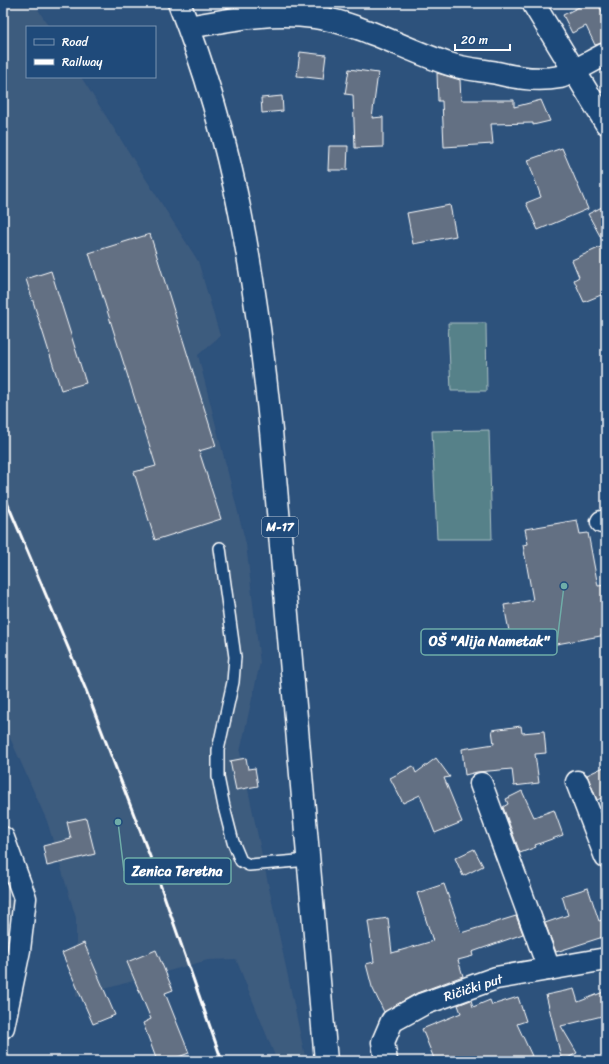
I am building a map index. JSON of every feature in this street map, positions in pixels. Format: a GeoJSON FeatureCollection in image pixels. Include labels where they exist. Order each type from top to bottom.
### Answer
{"type":"FeatureCollection","features":[{"type":"Feature","properties":{"kind":"street","name":"M-17"},"geometry":{"type":"LineString","coordinates":[[179,3],[189,27],[204,72],[239,202],[261,330],[326,1061]]}},
{"type":"Feature","properties":{"kind":"street"},"geometry":{"type":"LineString","coordinates":[[533,3],[606,122]]}},
{"type":"Feature","properties":{"kind":"street"},"geometry":{"type":"LineString","coordinates":[[189,27],[249,16],[274,15],[315,18],[360,28],[394,43],[451,64],[502,74],[544,79],[562,76],[606,54]]}},
{"type":"Feature","properties":{"kind":"street"},"geometry":{"type":"LineString","coordinates":[[577,782],[606,857]]}},
{"type":"Feature","properties":{"kind":"street"},"geometry":{"type":"LineString","coordinates":[[481,784],[549,969]]}},
{"type":"Feature","properties":{"kind":"street"},"geometry":{"type":"LineString","coordinates":[[3,838],[25,898],[19,950],[3,1027]]}},
{"type":"Feature","properties":{"kind":"street","name":"Ričički put"},"geometry":{"type":"LineString","coordinates":[[386,1061],[383,1042],[392,1021],[423,1004],[496,978],[606,959]]}},
{"type":"Feature","properties":{"kind":"lane"},"geometry":{"type":"LineString","coordinates":[[220,548],[235,657],[233,682],[218,750],[218,777],[224,807],[241,861],[249,865],[309,860]]}},
{"type":"Feature","properties":{"kind":"shaded area"},"geometry":{"type":"Polygon","coordinates":[[[3,3],[34,3],[48,26],[26,26],[26,78],[82,78],[198,261],[220,336],[198,355],[246,544],[260,663],[240,752],[306,1061],[277,1061],[236,959],[208,960],[76,997],[76,918],[47,821],[3,722],[3,3]]]}},
{"type":"Feature","properties":{"kind":"shaded area"},"geometry":{"type":"Polygon","coordinates":[[[26,899],[3,1030],[3,901],[26,899]]]}},
{"type":"Feature","properties":{"kind":"green space"},"geometry":{"type":"Polygon","coordinates":[[[448,323],[486,323],[487,391],[451,391],[448,323]]]}},
{"type":"Feature","properties":{"kind":"green space"},"geometry":{"type":"Polygon","coordinates":[[[489,430],[492,539],[437,539],[432,431],[489,430]]]}},
{"type":"Feature","properties":{"kind":"building"},"geometry":{"type":"Polygon","coordinates":[[[587,3],[598,3],[606,20],[606,42],[595,45],[586,26],[572,33],[563,15],[587,3]]]}},
{"type":"Feature","properties":{"kind":"building"},"geometry":{"type":"Polygon","coordinates":[[[300,52],[326,55],[323,79],[297,76],[300,52]]]}},
{"type":"Feature","properties":{"kind":"building"},"geometry":{"type":"Polygon","coordinates":[[[349,69],[378,73],[372,118],[383,117],[383,147],[355,148],[353,95],[345,94],[349,69]]]}},
{"type":"Feature","properties":{"kind":"building"},"geometry":{"type":"Polygon","coordinates":[[[437,73],[460,80],[461,100],[514,100],[514,107],[541,100],[550,121],[533,125],[533,123],[491,124],[493,144],[444,147],[442,101],[438,101],[437,73]]]}},
{"type":"Feature","properties":{"kind":"building"},"geometry":{"type":"Polygon","coordinates":[[[282,96],[283,111],[262,113],[261,98],[282,96]]]}},
{"type":"Feature","properties":{"kind":"building"},"geometry":{"type":"Polygon","coordinates":[[[329,146],[348,146],[347,170],[328,170],[329,146]]]}},
{"type":"Feature","properties":{"kind":"building"},"geometry":{"type":"Polygon","coordinates":[[[562,148],[588,209],[538,230],[526,203],[541,197],[528,160],[562,148]]]}},
{"type":"Feature","properties":{"kind":"building"},"geometry":{"type":"Polygon","coordinates":[[[450,205],[456,236],[413,244],[407,213],[450,205]]]}},
{"type":"Feature","properties":{"kind":"building"},"geometry":{"type":"Polygon","coordinates":[[[606,205],[606,293],[584,302],[574,280],[579,277],[572,260],[605,245],[588,214],[606,205]]]}},
{"type":"Feature","properties":{"kind":"building"},"geometry":{"type":"Polygon","coordinates":[[[150,234],[216,446],[199,451],[221,519],[155,540],[134,472],[156,466],[89,253],[150,234]]]}},
{"type":"Feature","properties":{"kind":"building"},"geometry":{"type":"Polygon","coordinates":[[[51,271],[86,383],[61,390],[26,279],[51,271]]]}},
{"type":"Feature","properties":{"kind":"building"},"geometry":{"type":"Polygon","coordinates":[[[577,520],[580,534],[588,533],[598,586],[606,585],[606,635],[513,652],[504,605],[533,600],[523,545],[528,544],[525,529],[577,520]]]}},
{"type":"Feature","properties":{"kind":"building"},"geometry":{"type":"Polygon","coordinates":[[[521,726],[522,733],[544,731],[546,753],[535,754],[539,783],[514,786],[512,769],[477,772],[465,775],[462,749],[494,744],[492,730],[521,726]]]}},
{"type":"Feature","properties":{"kind":"building"},"geometry":{"type":"Polygon","coordinates":[[[246,758],[248,769],[255,768],[258,786],[236,790],[230,761],[246,758]]]}},
{"type":"Feature","properties":{"kind":"building"},"geometry":{"type":"Polygon","coordinates":[[[436,758],[450,777],[444,778],[462,822],[435,833],[420,795],[403,803],[390,778],[413,766],[416,773],[436,758]]]}},
{"type":"Feature","properties":{"kind":"building"},"geometry":{"type":"Polygon","coordinates":[[[606,766],[606,796],[597,800],[587,775],[606,766]]]}},
{"type":"Feature","properties":{"kind":"building"},"geometry":{"type":"Polygon","coordinates":[[[522,791],[534,817],[554,810],[563,835],[535,845],[536,847],[520,853],[503,807],[508,804],[506,799],[522,791]]]}},
{"type":"Feature","properties":{"kind":"building"},"geometry":{"type":"Polygon","coordinates":[[[86,818],[95,854],[47,866],[43,846],[71,839],[67,822],[86,818]]]}},
{"type":"Feature","properties":{"kind":"building"},"geometry":{"type":"Polygon","coordinates":[[[474,849],[483,866],[463,876],[455,858],[474,849]]]}},
{"type":"Feature","properties":{"kind":"building"},"geometry":{"type":"Polygon","coordinates":[[[444,884],[461,933],[516,916],[523,934],[472,952],[473,956],[458,960],[463,976],[417,993],[384,1012],[372,987],[366,964],[374,962],[368,921],[388,918],[392,953],[433,941],[417,893],[444,884]]]}},
{"type":"Feature","properties":{"kind":"building"},"geometry":{"type":"Polygon","coordinates":[[[588,888],[599,921],[606,919],[606,936],[556,952],[545,923],[568,915],[562,896],[588,888]]]}},
{"type":"Feature","properties":{"kind":"building"},"geometry":{"type":"Polygon","coordinates":[[[84,943],[115,1015],[93,1024],[62,953],[84,943]]]}},
{"type":"Feature","properties":{"kind":"building"},"geometry":{"type":"Polygon","coordinates":[[[156,950],[173,990],[165,993],[189,1053],[168,1061],[157,1061],[143,1023],[151,1019],[127,962],[156,950]]]}},
{"type":"Feature","properties":{"kind":"building"},"geometry":{"type":"Polygon","coordinates":[[[574,989],[578,1002],[606,991],[606,1015],[561,1026],[577,1053],[562,1061],[546,995],[574,989]]]}},
{"type":"Feature","properties":{"kind":"building"},"geometry":{"type":"Polygon","coordinates":[[[518,997],[526,1021],[517,1024],[532,1056],[523,1061],[435,1061],[422,1029],[461,1013],[458,1005],[471,1000],[473,1007],[490,1000],[492,1005],[518,997]]]}},
{"type":"Feature","properties":{"kind":"railway"},"geometry":{"type":"LineString","coordinates":[[3,493],[86,690],[154,867],[222,1061]]}},
{"type":"Feature","properties":{"kind":"place","name":"OŠ \"Alija Nametak\""},"geometry":{"type":"Point","coordinates":[564,586]}},
{"type":"Feature","properties":{"kind":"place","name":"Zenica Teretna"},"geometry":{"type":"Point","coordinates":[118,822]}}]}
